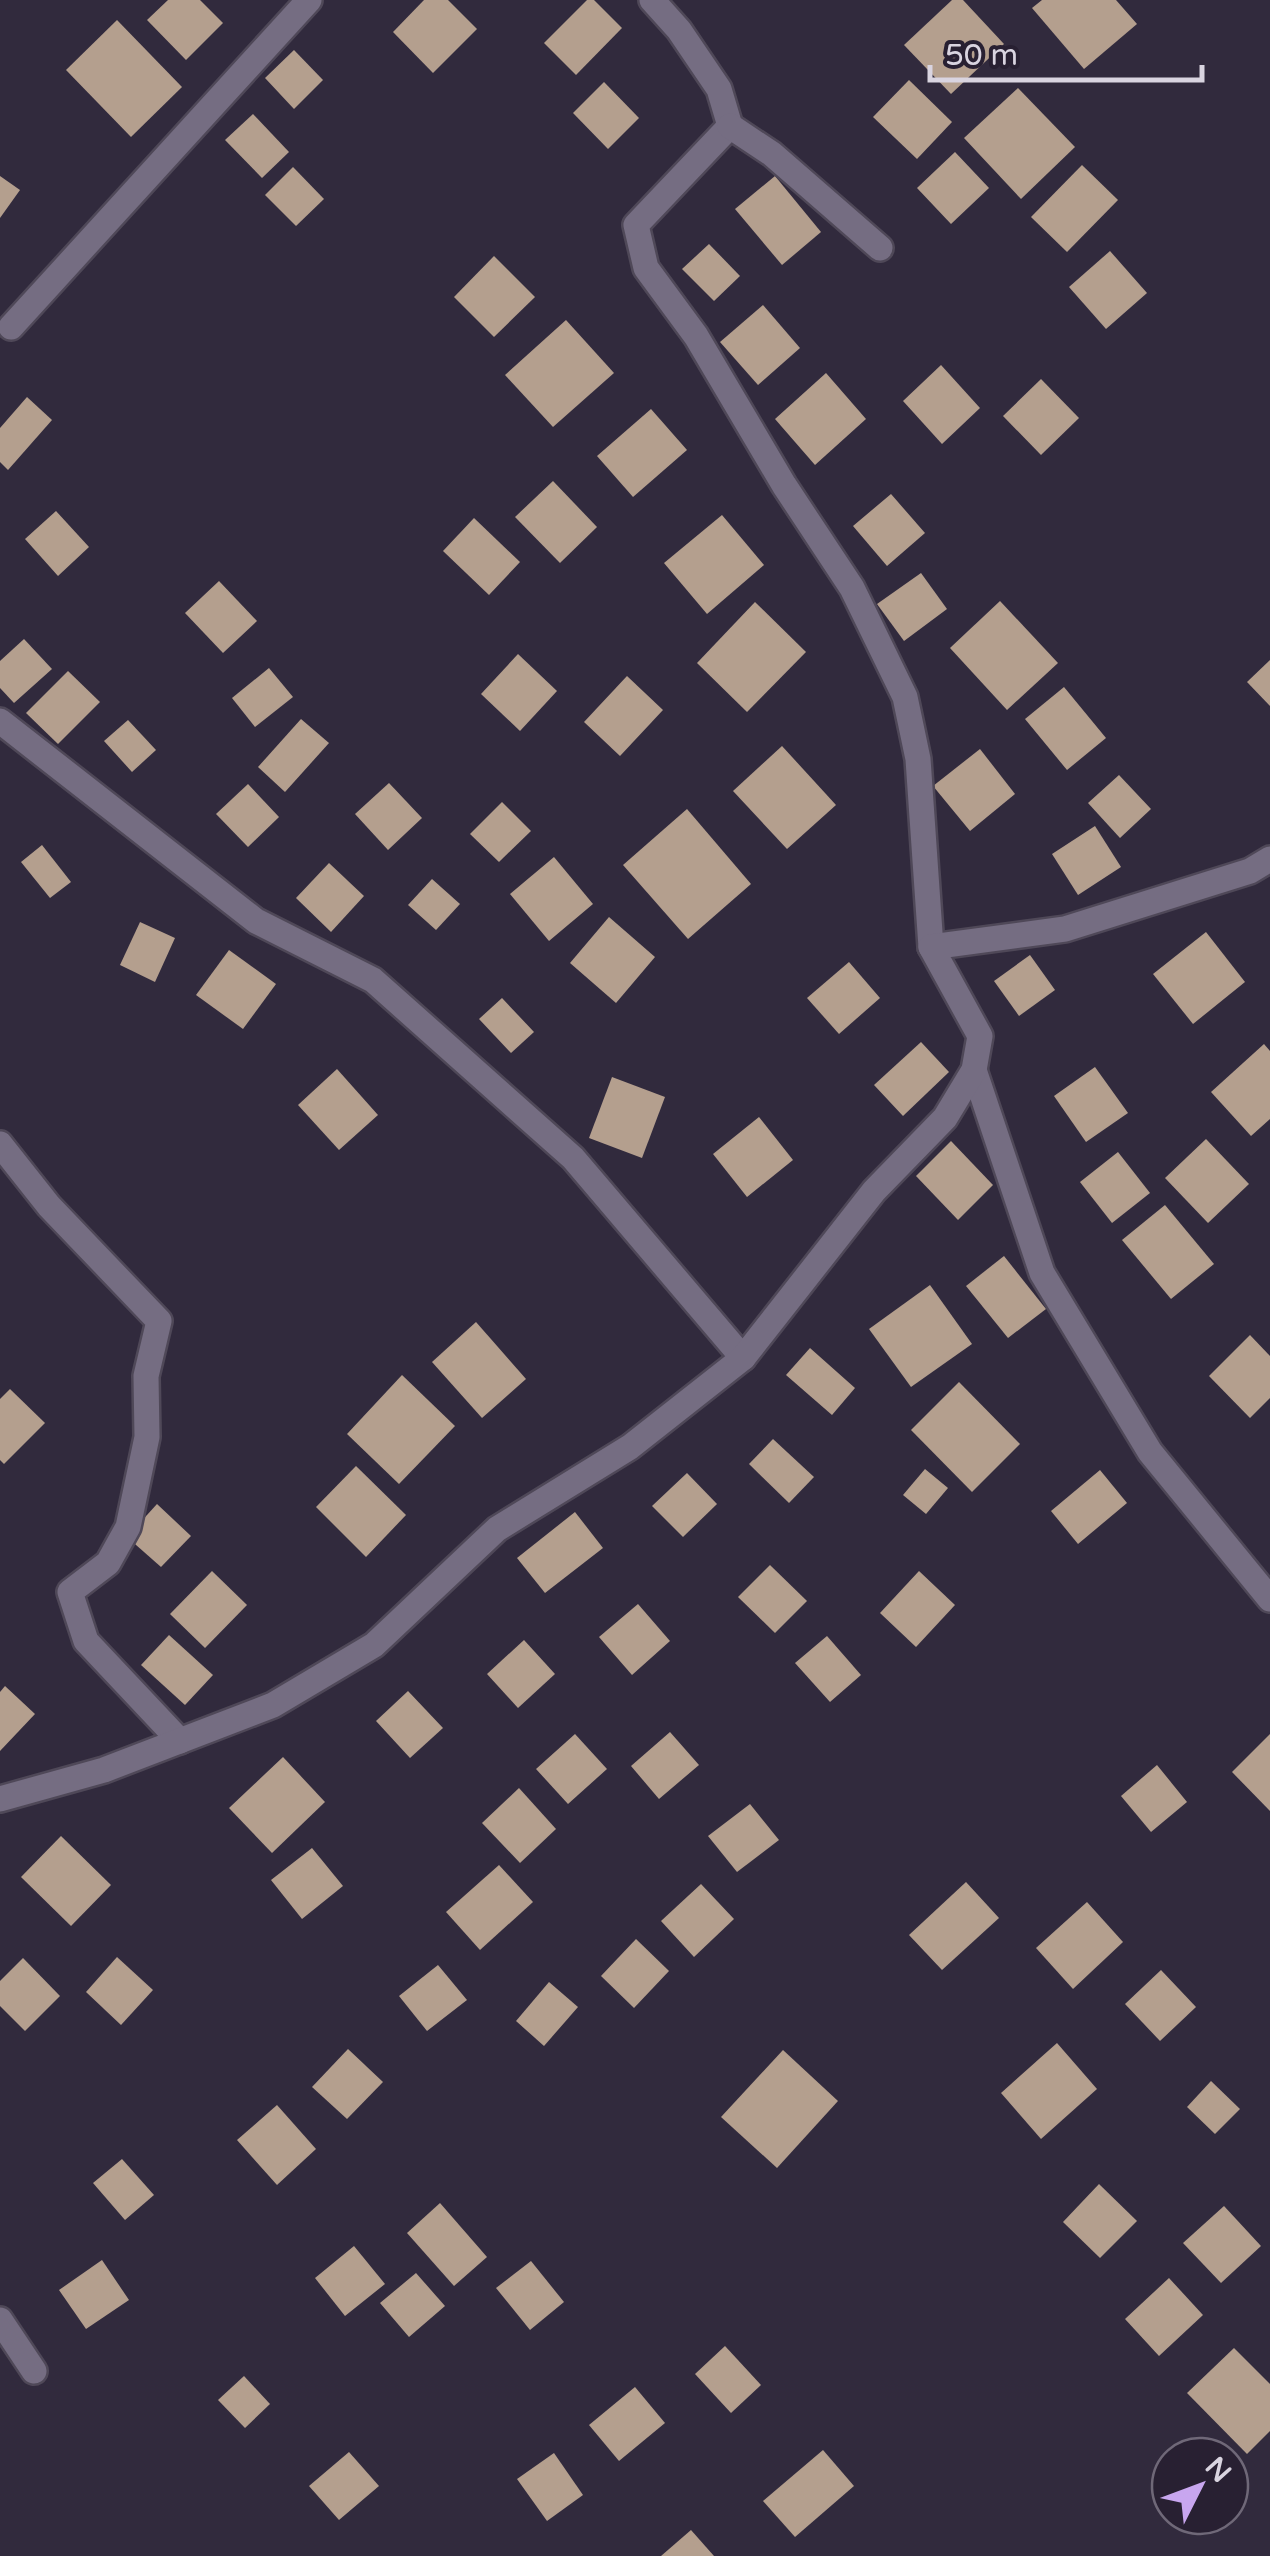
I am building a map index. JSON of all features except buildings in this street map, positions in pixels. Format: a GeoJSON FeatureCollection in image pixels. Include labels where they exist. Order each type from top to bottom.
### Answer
{"type":"FeatureCollection","features":[{"type":"Feature","properties":{"kind":"street"},"geometry":{"type":"LineString","coordinates":[[12,328],[308,0]]}},
{"type":"Feature","properties":{"kind":"street"},"geometry":{"type":"LineString","coordinates":[[652,0],[679,30],[719,90],[730,126],[772,154],[880,248]]}},
{"type":"Feature","properties":{"kind":"street"},"geometry":{"type":"LineString","coordinates":[[0,1799],[104,1770],[273,1705],[374,1645],[496,1529],[630,1447],[742,1358],[874,1191],[945,1118],[974,1070],[980,1036],[930,947],[918,759],[905,698],[852,588],[784,485],[696,336],[646,268],[636,225],[730,126]]}},
{"type":"Feature","properties":{"kind":"street"},"geometry":{"type":"LineString","coordinates":[[0,721],[256,921],[373,980],[573,1158],[742,1358]]}},
{"type":"Feature","properties":{"kind":"street"},"geometry":{"type":"LineString","coordinates":[[930,947],[1065,929],[1250,871],[1270,859]]}},
{"type":"Feature","properties":{"kind":"street"},"geometry":{"type":"LineString","coordinates":[[974,1070],[1042,1273],[1150,1452],[1270,1599]]}},
{"type":"Feature","properties":{"kind":"street"},"geometry":{"type":"LineString","coordinates":[[0,1144],[49,1206],[158,1321],[146,1376],[146,1437],[128,1527],[108,1563],[70,1592],[86,1641],[180,1741]]}},
{"type":"Feature","properties":{"kind":"street"},"geometry":{"type":"LineString","coordinates":[[0,2320],[34,2371]]}}]}
